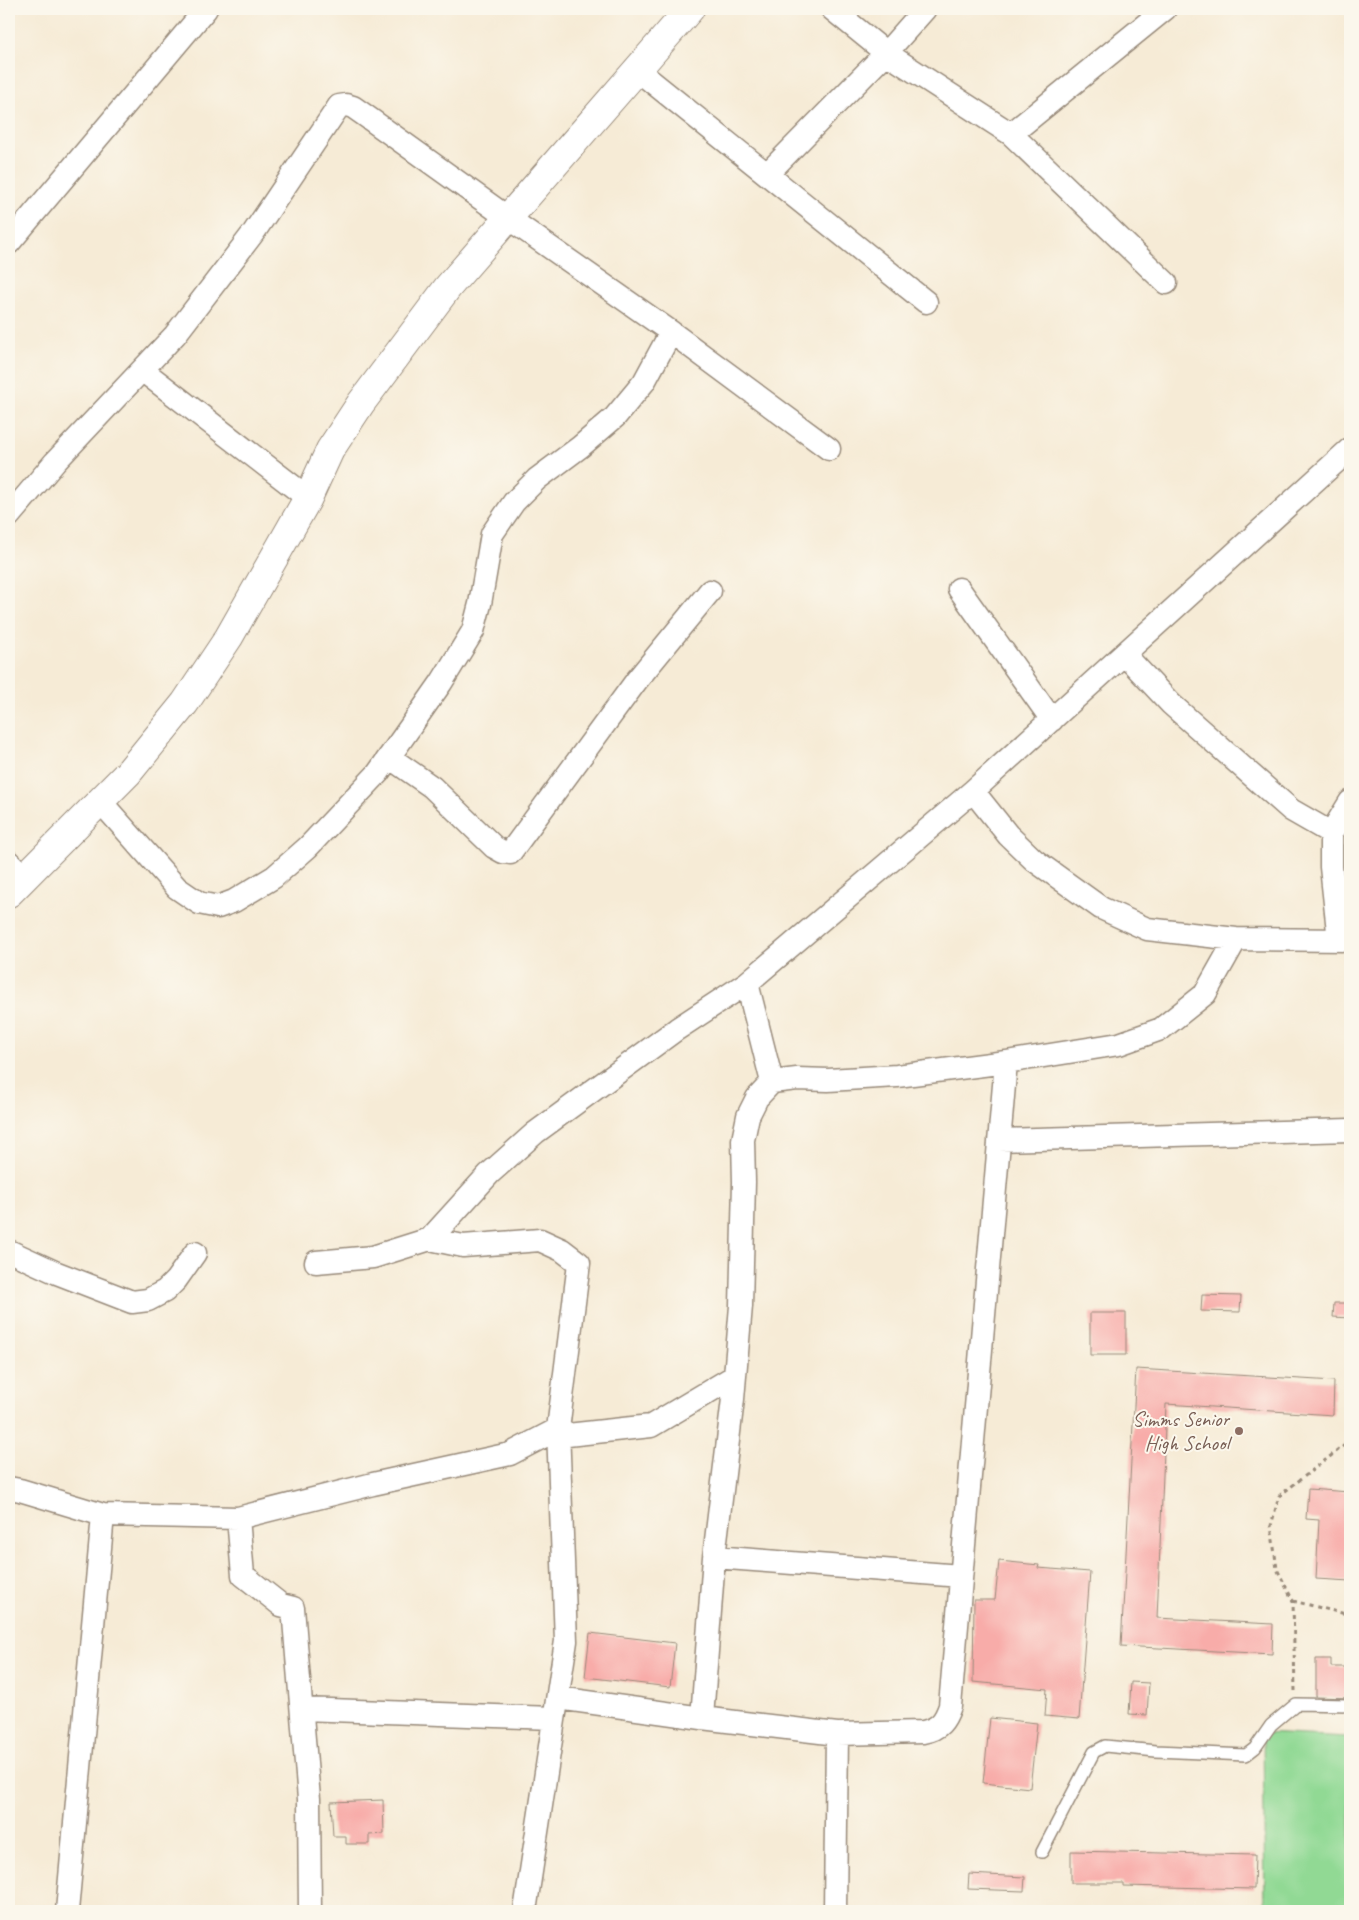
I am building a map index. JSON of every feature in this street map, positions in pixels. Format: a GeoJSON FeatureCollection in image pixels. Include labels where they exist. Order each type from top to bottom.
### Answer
{"type":"FeatureCollection","features":[{"type":"Feature","properties":{"kind":"street"},"geometry":{"type":"LineString","coordinates":[[9,243],[206,9]]}},
{"type":"Feature","properties":{"kind":"street"},"geometry":{"type":"LineString","coordinates":[[832,9],[886,53],[1011,134],[1166,283]]}},
{"type":"Feature","properties":{"kind":"street"},"geometry":{"type":"LineString","coordinates":[[767,174],[886,53],[925,9]]}},
{"type":"Feature","properties":{"kind":"street"},"geometry":{"type":"LineString","coordinates":[[1011,134],[1165,9]]}},
{"type":"Feature","properties":{"kind":"street"},"geometry":{"type":"LineString","coordinates":[[14,877],[100,801],[128,773],[185,703],[229,637],[308,498],[330,450],[361,403],[448,287],[683,12]]}},
{"type":"Feature","properties":{"kind":"street"},"geometry":{"type":"LineString","coordinates":[[636,69],[926,302]]}},
{"type":"Feature","properties":{"kind":"street"},"geometry":{"type":"LineString","coordinates":[[9,516],[55,462],[175,335],[254,232],[339,106],[346,105],[353,107],[671,332],[829,449]]}},
{"type":"Feature","properties":{"kind":"street"},"geometry":{"type":"LineString","coordinates":[[100,801],[176,888],[200,903],[218,907],[234,901],[274,877],[308,847],[378,773],[440,683],[473,631],[489,560],[492,534],[514,502],[537,479],[580,447],[614,417],[644,382],[671,332]]}},
{"type":"Feature","properties":{"kind":"street"},"geometry":{"type":"LineString","coordinates":[[142,370],[308,498]]}},
{"type":"Feature","properties":{"kind":"street"},"geometry":{"type":"LineString","coordinates":[[430,1239],[489,1174],[535,1133],[677,1029],[747,983],[973,791],[1350,449]]}},
{"type":"Feature","properties":{"kind":"street"},"geometry":{"type":"LineString","coordinates":[[959,589],[1052,720]]}},
{"type":"Feature","properties":{"kind":"street"},"geometry":{"type":"LineString","coordinates":[[390,757],[432,787],[494,847],[503,852],[510,853],[637,680],[710,591]]}},
{"type":"Feature","properties":{"kind":"street"},"geometry":{"type":"LineString","coordinates":[[1124,654],[1171,704],[1291,810],[1331,833]]}},
{"type":"Feature","properties":{"kind":"street"},"geometry":{"type":"LineString","coordinates":[[973,791],[1008,835],[1034,860],[1101,908],[1147,929],[1236,939],[1345,940],[1331,867],[1331,833],[1350,802]]}},
{"type":"Feature","properties":{"kind":"street"},"geometry":{"type":"LineString","coordinates":[[702,1718],[714,1557],[735,1376],[741,1306],[744,1182],[743,1140],[748,1116],[757,1098],[772,1082],[797,1079],[828,1080],[897,1076],[1006,1062],[1119,1044],[1161,1029],[1205,994],[1236,939]]}},
{"type":"Feature","properties":{"kind":"street"},"geometry":{"type":"LineString","coordinates":[[747,983],[772,1082]]}},
{"type":"Feature","properties":{"kind":"street"},"geometry":{"type":"LineString","coordinates":[[302,1709],[556,1708],[702,1718],[837,1734],[923,1732],[934,1730],[946,1720],[950,1706],[1006,1062]]}},
{"type":"Feature","properties":{"kind":"street"},"geometry":{"type":"LineString","coordinates":[[999,1140],[1350,1130]]}},
{"type":"Feature","properties":{"kind":"street"},"geometry":{"type":"LineString","coordinates":[[316,1262],[372,1256],[430,1239],[463,1246],[540,1240],[562,1250],[579,1263],[558,1432],[566,1641],[525,1911]]}},
{"type":"Feature","properties":{"kind":"street"},"geometry":{"type":"LineString","coordinates":[[9,1251],[57,1273],[132,1302],[148,1300],[165,1291],[176,1280],[195,1253]]}},
{"type":"Feature","properties":{"kind":"street"},"geometry":{"type":"LineString","coordinates":[[9,1488],[102,1514],[238,1518],[373,1484],[510,1454],[558,1432],[652,1426],[735,1376]]}},
{"type":"Feature","properties":{"kind":"street"},"geometry":{"type":"LineString","coordinates":[[67,1911],[102,1514]]}},
{"type":"Feature","properties":{"kind":"street"},"geometry":{"type":"LineString","coordinates":[[238,1518],[243,1575],[281,1605],[293,1608],[309,1799],[310,1911]]}},
{"type":"Feature","properties":{"kind":"street"},"geometry":{"type":"LineString","coordinates":[[714,1557],[961,1576]]}},
{"type":"Feature","properties":{"kind":"street"},"geometry":{"type":"LineString","coordinates":[[835,1911],[837,1734]]}},
{"type":"Feature","properties":{"kind":"lane"},"geometry":{"type":"LineString","coordinates":[[1042,1852],[1094,1752],[1106,1746],[1156,1751],[1246,1755],[1255,1748],[1271,1725],[1296,1704],[1350,1705]]}},
{"type":"Feature","properties":{"kind":"path"},"geometry":{"type":"LineString","coordinates":[[1296,1704],[1294,1601],[1278,1569],[1271,1526],[1279,1496],[1350,1441]]}},
{"type":"Feature","properties":{"kind":"path"},"geometry":{"type":"LineString","coordinates":[[1294,1601],[1350,1615]]}},
{"type":"Feature","properties":{"kind":"green space"},"geometry":{"type":"Polygon","coordinates":[[[1263,1733],[1350,1737],[1350,1911],[1265,1911],[1263,1733]]]}},
{"type":"Feature","properties":{"kind":"building"},"geometry":{"type":"Polygon","coordinates":[[[1202,1295],[1241,1296],[1240,1312],[1201,1311],[1202,1295]]]}},
{"type":"Feature","properties":{"kind":"building"},"geometry":{"type":"Polygon","coordinates":[[[1334,1303],[1350,1303],[1350,1318],[1333,1317],[1334,1303]]]}},
{"type":"Feature","properties":{"kind":"building"},"geometry":{"type":"Polygon","coordinates":[[[1090,1313],[1126,1313],[1126,1355],[1090,1355],[1090,1313]]]}},
{"type":"Feature","properties":{"kind":"building"},"geometry":{"type":"Polygon","coordinates":[[[1136,1369],[1334,1381],[1333,1415],[1166,1404],[1157,1618],[1273,1624],[1272,1654],[1121,1646],[1136,1369]]]}},
{"type":"Feature","properties":{"kind":"building"},"geometry":{"type":"Polygon","coordinates":[[[1308,1489],[1350,1492],[1350,1581],[1316,1579],[1319,1520],[1306,1519],[1308,1489]]]}},
{"type":"Feature","properties":{"kind":"building"},"geometry":{"type":"Polygon","coordinates":[[[999,1561],[1039,1565],[1038,1568],[1090,1572],[1079,1719],[1045,1716],[1047,1689],[973,1682],[974,1600],[995,1600],[999,1561]]]}},
{"type":"Feature","properties":{"kind":"building"},"geometry":{"type":"Polygon","coordinates":[[[590,1633],[675,1643],[670,1687],[585,1677],[590,1633]]]}},
{"type":"Feature","properties":{"kind":"building"},"geometry":{"type":"Polygon","coordinates":[[[1316,1659],[1331,1659],[1331,1667],[1350,1667],[1350,1698],[1316,1697],[1316,1659]]]}},
{"type":"Feature","properties":{"kind":"building"},"geometry":{"type":"Polygon","coordinates":[[[1131,1682],[1149,1683],[1147,1715],[1129,1714],[1131,1682]]]}},
{"type":"Feature","properties":{"kind":"building"},"geometry":{"type":"Polygon","coordinates":[[[990,1718],[1037,1723],[1030,1788],[983,1783],[990,1718]]]}},
{"type":"Feature","properties":{"kind":"building"},"geometry":{"type":"Polygon","coordinates":[[[383,1800],[384,1834],[369,1835],[369,1844],[346,1844],[346,1836],[333,1836],[331,1802],[383,1800]]]}},
{"type":"Feature","properties":{"kind":"building"},"geometry":{"type":"Polygon","coordinates":[[[1071,1851],[1255,1855],[1254,1889],[1123,1886],[1123,1883],[1071,1883],[1071,1851]]]}},
{"type":"Feature","properties":{"kind":"building"},"geometry":{"type":"Polygon","coordinates":[[[969,1874],[1025,1877],[1024,1891],[968,1889],[969,1874]]]}},
{"type":"Feature","properties":{"kind":"place","name":"Simms Senior High School"},"geometry":{"type":"Point","coordinates":[1239,1431]}}]}
